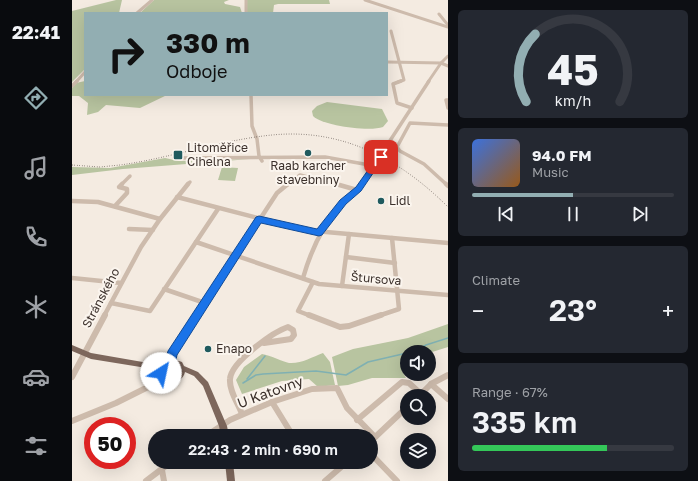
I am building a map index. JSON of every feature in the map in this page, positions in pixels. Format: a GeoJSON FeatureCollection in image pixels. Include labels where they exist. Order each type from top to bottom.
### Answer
{"type":"FeatureCollection","features":[{"type":"Feature","properties":{"kind":"main road"},"geometry":{"type":"LineString","coordinates":[[72,348],[84,354],[162,368],[171,362],[178,363],[181,372]]}},
{"type":"Feature","properties":{"kind":"main road"},"geometry":{"type":"LineString","coordinates":[[162,368],[162,375],[164,379],[174,380],[181,372]]}},
{"type":"Feature","properties":{"kind":"main road"},"geometry":{"type":"LineString","coordinates":[[181,372],[200,377],[209,390],[224,429]]}},
{"type":"Feature","properties":{"kind":"main road"},"geometry":{"type":"LineString","coordinates":[[230,469],[231,481]]}},
{"type":"Feature","properties":{"kind":"street"},"geometry":{"type":"LineString","coordinates":[[138,12],[152,0]]}},
{"type":"Feature","properties":{"kind":"street"},"geometry":{"type":"LineString","coordinates":[[246,0],[246,12]]}},
{"type":"Feature","properties":{"kind":"street"},"geometry":{"type":"LineString","coordinates":[[365,0],[448,26]]}},
{"type":"Feature","properties":{"kind":"street"},"geometry":{"type":"LineString","coordinates":[[440,14],[448,26]]}},
{"type":"Feature","properties":{"kind":"street"},"geometry":{"type":"LineString","coordinates":[[391,31],[404,80],[393,84],[397,103],[412,108]]}},
{"type":"Feature","properties":{"kind":"street"},"geometry":{"type":"LineString","coordinates":[[303,278],[310,253],[319,232],[343,202],[357,190],[375,166],[412,108],[448,56]]}},
{"type":"Feature","properties":{"kind":"street"},"geometry":{"type":"LineString","coordinates":[[388,62],[442,63],[448,66]]}},
{"type":"Feature","properties":{"kind":"street"},"geometry":{"type":"LineString","coordinates":[[72,86],[84,73]]}},
{"type":"Feature","properties":{"kind":"street"},"geometry":{"type":"LineString","coordinates":[[251,96],[252,126],[257,140],[259,156],[262,161]]}},
{"type":"Feature","properties":{"kind":"street"},"geometry":{"type":"LineString","coordinates":[[448,100],[446,100],[448,108]]}},
{"type":"Feature","properties":{"kind":"street"},"geometry":{"type":"LineString","coordinates":[[448,124],[409,124],[397,147],[400,151],[424,164],[448,186]]}},
{"type":"Feature","properties":{"kind":"street"},"geometry":{"type":"LineString","coordinates":[[392,140],[400,142]]}},
{"type":"Feature","properties":{"kind":"street"},"geometry":{"type":"LineString","coordinates":[[174,158],[259,156],[334,159],[375,166]]}},
{"type":"Feature","properties":{"kind":"street"},"geometry":{"type":"LineString","coordinates":[[171,362],[172,354],[277,193],[300,175],[357,190]]}},
{"type":"Feature","properties":{"kind":"street"},"geometry":{"type":"LineString","coordinates":[[115,206],[127,193],[127,189],[119,187],[130,176]]}},
{"type":"Feature","properties":{"kind":"street","name":"Stránského"},"geometry":{"type":"LineString","coordinates":[[72,377],[74,370],[121,283],[153,230],[190,182]]}},
{"type":"Feature","properties":{"kind":"street"},"geometry":{"type":"LineString","coordinates":[[177,197],[259,220],[319,232],[448,243]]}},
{"type":"Feature","properties":{"kind":"street"},"geometry":{"type":"LineString","coordinates":[[72,201],[98,202],[160,219]]}},
{"type":"Feature","properties":{"kind":"street"},"geometry":{"type":"LineString","coordinates":[[111,303],[150,311],[218,209]]}},
{"type":"Feature","properties":{"kind":"street"},"geometry":{"type":"LineString","coordinates":[[129,229],[153,230]]}},
{"type":"Feature","properties":{"kind":"street"},"geometry":{"type":"LineString","coordinates":[[342,286],[349,234]]}},
{"type":"Feature","properties":{"kind":"street"},"geometry":{"type":"LineString","coordinates":[[313,282],[298,311],[344,327],[400,308],[392,238]]}},
{"type":"Feature","properties":{"kind":"street","name":"Štursova"},"geometry":{"type":"LineString","coordinates":[[196,242],[313,282],[342,286],[448,295]]}},
{"type":"Feature","properties":{"kind":"street"},"geometry":{"type":"LineString","coordinates":[[346,257],[395,263]]}},
{"type":"Feature","properties":{"kind":"street"},"geometry":{"type":"LineString","coordinates":[[72,278],[121,283]]}},
{"type":"Feature","properties":{"kind":"street"},"geometry":{"type":"LineString","coordinates":[[164,289],[205,302]]}},
{"type":"Feature","properties":{"kind":"street"},"geometry":{"type":"LineString","coordinates":[[242,414],[229,380],[232,371],[239,362],[285,327],[293,330],[294,335],[291,340],[264,343]]}},
{"type":"Feature","properties":{"kind":"street"},"geometry":{"type":"LineString","coordinates":[[426,389],[431,384],[448,375]]}},
{"type":"Feature","properties":{"kind":"street"},"geometry":{"type":"LineString","coordinates":[[72,420],[154,385],[164,379]]}},
{"type":"Feature","properties":{"kind":"street"},"geometry":{"type":"LineString","coordinates":[[357,420],[402,382],[409,384],[414,389]]}},
{"type":"Feature","properties":{"kind":"street"},"geometry":{"type":"LineString","coordinates":[[431,384],[448,398]]}},
{"type":"Feature","properties":{"kind":"street","name":"U Katovny"},"geometry":{"type":"LineString","coordinates":[[218,429],[242,414],[272,402],[312,389],[337,388],[347,408],[365,429]]}},
{"type":"Feature","properties":{"kind":"street"},"geometry":{"type":"LineString","coordinates":[[272,402],[289,429]]}},
{"type":"Feature","properties":{"kind":"street"},"geometry":{"type":"LineString","coordinates":[[378,434],[400,414]]}},
{"type":"Feature","properties":{"kind":"street"},"geometry":{"type":"LineString","coordinates":[[378,461],[397,481]]}},
{"type":"Feature","properties":{"kind":"street"},"geometry":{"type":"LineString","coordinates":[[325,481],[339,469]]}},
{"type":"Feature","properties":{"kind":"street"},"geometry":{"type":"LineString","coordinates":[[146,481],[162,470],[164,481]]}},
{"type":"Feature","properties":{"kind":"green space"},"geometry":{"type":"Polygon","coordinates":[[[116,0],[122,0],[119,12],[84,12],[84,70],[72,82],[72,11],[116,0]]]}},
{"type":"Feature","properties":{"kind":"green space"},"geometry":{"type":"Polygon","coordinates":[[[154,0],[229,0],[224,2],[225,4],[240,7],[242,12],[141,12],[154,0]]]}},
{"type":"Feature","properties":{"kind":"green space"},"geometry":{"type":"Polygon","coordinates":[[[247,0],[329,0],[330,4],[278,4],[274,5],[273,12],[247,12],[247,0]]]}},
{"type":"Feature","properties":{"kind":"green space"},"geometry":{"type":"Polygon","coordinates":[[[84,81],[84,96],[165,96],[140,108],[106,105],[98,112],[87,115],[88,103],[79,96],[72,96],[72,88],[76,83],[84,81]]]}},
{"type":"Feature","properties":{"kind":"green space"},"geometry":{"type":"Polygon","coordinates":[[[327,102],[382,109],[388,121],[383,127],[368,129],[326,123],[313,116],[312,111],[317,106],[327,102]]]}},
{"type":"Feature","properties":{"kind":"green space"},"geometry":{"type":"Polygon","coordinates":[[[165,158],[179,161],[250,159],[123,169],[72,175],[72,167],[110,168],[165,158]]]}},
{"type":"Feature","properties":{"kind":"green space"},"geometry":{"type":"Polygon","coordinates":[[[222,167],[238,168],[235,181],[218,180],[222,167]]]}},
{"type":"Feature","properties":{"kind":"green space"},"geometry":{"type":"Polygon","coordinates":[[[448,324],[448,347],[436,351],[436,345],[400,345],[400,378],[372,378],[348,385],[338,386],[332,357],[353,349],[408,338],[448,324]]]}},
{"type":"Feature","properties":{"kind":"green space"},"geometry":{"type":"Polygon","coordinates":[[[323,353],[330,362],[335,385],[318,387],[309,379],[282,381],[242,394],[236,380],[244,367],[262,354],[293,363],[323,353]]]}},
{"type":"Feature","properties":{"kind":"waterway"},"geometry":{"type":"LineString","coordinates":[[426,345],[448,338]]}},
{"type":"Feature","properties":{"kind":"waterway"},"geometry":{"type":"LineString","coordinates":[[243,383],[256,375],[263,374],[316,371],[346,375],[368,362],[400,355]]}},
{"type":"Feature","properties":{"kind":"waterway"},"geometry":{"type":"LineString","coordinates":[[247,379],[265,356]]}},
{"type":"Feature","properties":{"kind":"railway"},"geometry":{"type":"LineString","coordinates":[[72,165],[100,167],[120,165],[253,137],[298,134],[346,142],[368,150],[390,161],[410,175],[430,190],[448,207]]}},
{"type":"Feature","properties":{"kind":"place","name":"Raab karcher stavebniny"},"geometry":{"type":"Point","coordinates":[308,153]}},
{"type":"Feature","properties":{"kind":"place","name":"Litoměřice Cihelna"},"geometry":{"type":"Point","coordinates":[178,155]}},
{"type":"Feature","properties":{"kind":"place","name":"Lidl"},"geometry":{"type":"Point","coordinates":[381,201]}},
{"type":"Feature","properties":{"kind":"place","name":"Enapo"},"geometry":{"type":"Point","coordinates":[208,349]}},
{"type":"Feature","properties":{"kind":"route"},"geometry":{"type":"LineString","coordinates":[[161,373],[163,366],[171,362],[172,354],[259,220],[319,232],[343,202],[358,189],[381,157]]}}]}
